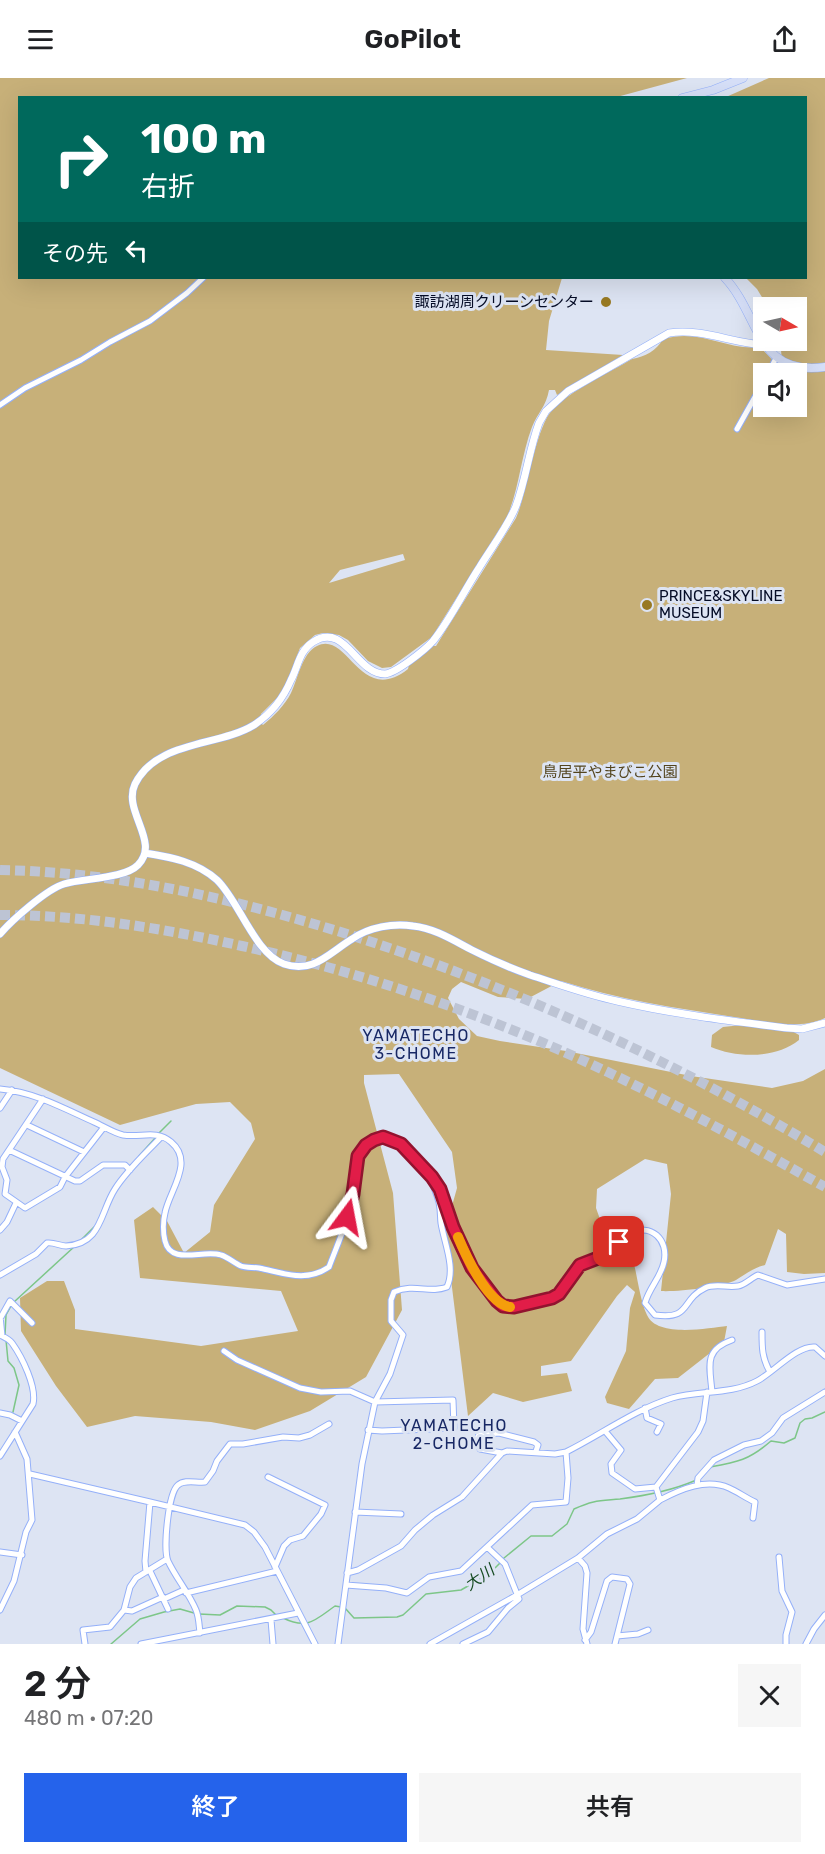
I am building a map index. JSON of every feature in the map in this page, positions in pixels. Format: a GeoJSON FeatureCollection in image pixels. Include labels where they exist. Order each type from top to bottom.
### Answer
{"type":"FeatureCollection","features":[{"type":"Feature","properties":{"kind":"main road"},"geometry":{"type":"LineString","coordinates":[[690,96],[743,78]]}},
{"type":"Feature","properties":{"kind":"main road"},"geometry":{"type":"LineString","coordinates":[[726,279],[738,293],[753,321]]}},
{"type":"Feature","properties":{"kind":"main road"},"geometry":{"type":"LineString","coordinates":[[770,351],[776,357],[800,367],[825,367]]}},
{"type":"Feature","properties":{"kind":"street"},"geometry":{"type":"LineString","coordinates":[[0,405],[25,388],[150,321],[188,293],[202,279]]}},
{"type":"Feature","properties":{"kind":"street"},"geometry":{"type":"LineString","coordinates":[[0,934],[14,920],[59,886],[128,871],[140,864],[145,854],[145,842],[132,800],[134,786],[140,777],[151,765],[168,754],[242,731],[270,713],[282,698],[300,656],[311,643],[327,637],[336,638],[345,644],[365,666],[374,672],[386,674],[396,671],[432,642],[512,513],[539,423],[554,402],[568,391],[669,333],[682,331],[753,344]]}},
{"type":"Feature","properties":{"kind":"street"},"geometry":{"type":"LineString","coordinates":[[773,363],[776,357]]}},
{"type":"Feature","properties":{"kind":"street"},"geometry":{"type":"LineString","coordinates":[[737,429],[753,401]]}},
{"type":"Feature","properties":{"kind":"street"},"geometry":{"type":"LineString","coordinates":[[145,854],[186,862],[201,868],[215,878],[231,896],[269,955],[282,963],[300,967],[314,964],[326,959],[353,938],[365,932],[391,926],[414,926],[436,932],[526,974],[614,1001],[788,1028],[802,1029],[825,1023]]}},
{"type":"Feature","properties":{"kind":"street"},"geometry":{"type":"LineString","coordinates":[[0,1089],[25,1092],[123,1135],[156,1133],[171,1141],[177,1149],[181,1165],[180,1175],[164,1214],[164,1237],[167,1247],[174,1254],[182,1256],[210,1253],[222,1255],[240,1266],[296,1277],[311,1275],[329,1267],[347,1217],[353,1194],[358,1156],[366,1145],[383,1137],[401,1144],[432,1177],[440,1189],[453,1227],[472,1268],[497,1301],[508,1307],[552,1298],[559,1294],[580,1265],[598,1258],[629,1234],[643,1231],[659,1235],[663,1241],[665,1261],[647,1294],[645,1303],[654,1315],[668,1317],[679,1314],[704,1289],[711,1286],[739,1286],[758,1275],[787,1285],[825,1279]]}},
{"type":"Feature","properties":{"kind":"street"},"geometry":{"type":"LineString","coordinates":[[0,1108],[12,1090]]}},
{"type":"Feature","properties":{"kind":"street"},"geometry":{"type":"LineString","coordinates":[[43,1099],[3,1160],[7,1180],[5,1194],[25,1208],[60,1187],[65,1177],[104,1127]]}},
{"type":"Feature","properties":{"kind":"street"},"geometry":{"type":"LineString","coordinates":[[27,1125],[84,1152]]}},
{"type":"Feature","properties":{"kind":"street"},"geometry":{"type":"LineString","coordinates":[[0,1275],[36,1254],[48,1243],[55,1242],[64,1246],[87,1239],[100,1225],[115,1189],[161,1137]]}},
{"type":"Feature","properties":{"kind":"street"},"geometry":{"type":"LineString","coordinates":[[9,1150],[75,1181],[80,1181],[103,1165],[124,1165],[130,1170]]}},
{"type":"Feature","properties":{"kind":"street"},"geometry":{"type":"LineString","coordinates":[[338,1644],[368,1430],[375,1402],[390,1374],[403,1335],[390,1321],[391,1300],[394,1292],[412,1287],[440,1290],[447,1287],[449,1283],[449,1258],[439,1201],[432,1184],[432,1177]]}},
{"type":"Feature","properties":{"kind":"street"},"geometry":{"type":"LineString","coordinates":[[0,1230],[7,1222],[16,1203]]}},
{"type":"Feature","properties":{"kind":"street"},"geometry":{"type":"LineString","coordinates":[[0,1456],[33,1404],[35,1396],[11,1341],[1,1335],[1,1316],[10,1301],[32,1323]]}},
{"type":"Feature","properties":{"kind":"street"},"geometry":{"type":"LineString","coordinates":[[762,1332],[762,1353],[770,1372]]}},
{"type":"Feature","properties":{"kind":"street"},"geometry":{"type":"LineString","coordinates":[[605,1431],[621,1450],[611,1464],[612,1473],[635,1489],[656,1487],[698,1432],[703,1421],[709,1392],[709,1359],[717,1347],[732,1340]]}},
{"type":"Feature","properties":{"kind":"street"},"geometry":{"type":"LineString","coordinates":[[536,1451],[538,1445],[534,1442],[499,1434],[479,1435],[477,1438],[480,1449],[502,1453],[512,1450],[555,1454],[566,1452],[645,1408],[689,1394],[738,1388],[758,1381],[809,1346],[815,1347],[825,1356]]}},
{"type":"Feature","properties":{"kind":"street"},"geometry":{"type":"LineString","coordinates":[[224,1351],[237,1360],[300,1388],[321,1392],[350,1391],[375,1402],[453,1400],[454,1428],[368,1430]]}},
{"type":"Feature","properties":{"kind":"street"},"geometry":{"type":"LineString","coordinates":[[697,1485],[698,1478],[714,1460],[744,1445],[761,1441],[772,1433],[783,1418],[825,1392]]}},
{"type":"Feature","properties":{"kind":"street"},"geometry":{"type":"LineString","coordinates":[[645,1408],[647,1418],[661,1424],[657,1432]]}},
{"type":"Feature","properties":{"kind":"street"},"geometry":{"type":"LineString","coordinates":[[0,1413],[22,1421]]}},
{"type":"Feature","properties":{"kind":"street"},"geometry":{"type":"LineString","coordinates":[[200,1633],[197,1612],[167,1559],[165,1544],[169,1527],[169,1506],[175,1489],[179,1484],[189,1481],[205,1482],[230,1444],[283,1437],[298,1438],[310,1435],[329,1424]]}},
{"type":"Feature","properties":{"kind":"street"},"geometry":{"type":"LineString","coordinates":[[0,1610],[14,1581],[26,1532],[32,1520],[30,1474],[27,1459],[15,1432]]}},
{"type":"Feature","properties":{"kind":"street"},"geometry":{"type":"LineString","coordinates":[[346,1585],[386,1588],[407,1593],[429,1577],[461,1571],[532,1505],[566,1502],[568,1478],[566,1452]]}},
{"type":"Feature","properties":{"kind":"street"},"geometry":{"type":"LineString","coordinates":[[347,1573],[358,1570],[401,1546],[433,1515],[462,1497],[502,1453]]}},
{"type":"Feature","properties":{"kind":"street"},"geometry":{"type":"LineString","coordinates":[[30,1474],[244,1525],[254,1532],[265,1547],[315,1644]]}},
{"type":"Feature","properties":{"kind":"street"},"geometry":{"type":"LineString","coordinates":[[268,1477],[325,1505],[321,1514],[303,1536],[291,1540],[284,1546],[276,1569]]}},
{"type":"Feature","properties":{"kind":"street"},"geometry":{"type":"LineString","coordinates":[[430,1644],[578,1558],[607,1534],[637,1519],[660,1500],[677,1491],[697,1485],[729,1488],[755,1502],[753,1518]]}},
{"type":"Feature","properties":{"kind":"street"},"geometry":{"type":"LineString","coordinates":[[656,1487],[660,1500]]}},
{"type":"Feature","properties":{"kind":"street"},"geometry":{"type":"LineString","coordinates":[[150,1502],[145,1562],[168,1609]]}},
{"type":"Feature","properties":{"kind":"street"},"geometry":{"type":"LineString","coordinates":[[355,1512],[401,1514]]}},
{"type":"Feature","properties":{"kind":"street"},"geometry":{"type":"LineString","coordinates":[[463,1644],[488,1632],[508,1608],[519,1599],[505,1564],[487,1547]]}},
{"type":"Feature","properties":{"kind":"street"},"geometry":{"type":"LineString","coordinates":[[0,1560],[2,1552],[22,1555]]}},
{"type":"Feature","properties":{"kind":"street"},"geometry":{"type":"LineString","coordinates":[[779,1557],[782,1591],[792,1612],[786,1644]]}},
{"type":"Feature","properties":{"kind":"street"},"geometry":{"type":"LineString","coordinates":[[578,1558],[585,1566],[587,1573],[583,1629],[586,1642]]}},
{"type":"Feature","properties":{"kind":"street"},"geometry":{"type":"LineString","coordinates":[[85,1644],[83,1630],[110,1627],[124,1610],[130,1587],[136,1578],[167,1559]]}},
{"type":"Feature","properties":{"kind":"street"},"geometry":{"type":"LineString","coordinates":[[124,1610],[132,1611],[185,1591],[276,1569]]}},
{"type":"Feature","properties":{"kind":"street"},"geometry":{"type":"LineString","coordinates":[[586,1642],[607,1581],[612,1577],[627,1580],[630,1584],[615,1644]]}},
{"type":"Feature","properties":{"kind":"street"},"geometry":{"type":"LineString","coordinates":[[141,1644],[298,1613]]}},
{"type":"Feature","properties":{"kind":"street"},"geometry":{"type":"LineString","coordinates":[[806,1644],[825,1615]]}},
{"type":"Feature","properties":{"kind":"street"},"geometry":{"type":"LineString","coordinates":[[271,1620],[273,1644]]}},
{"type":"Feature","properties":{"kind":"street"},"geometry":{"type":"LineString","coordinates":[[617,1636],[638,1634],[648,1630]]}},
{"type":"Feature","properties":{"kind":"green space","name":"鳥居平やまびこ公園"},"geometry":{"type":"Polygon","coordinates":[[[0,78],[687,78],[620,96],[18,96],[18,279],[562,279],[549,321],[546,350],[623,355],[557,395],[555,390],[549,390],[528,438],[507,517],[432,637],[391,667],[382,668],[368,661],[348,640],[339,635],[323,633],[315,635],[300,648],[287,682],[278,697],[261,714],[260,722],[263,725],[286,702],[304,660],[317,646],[328,644],[338,648],[366,674],[378,679],[392,678],[408,669],[409,665],[432,646],[436,646],[516,518],[541,430],[553,409],[569,395],[591,382],[632,359],[650,352],[663,339],[690,336],[736,346],[753,347],[753,351],[764,351],[775,363],[753,363],[753,417],[807,417],[807,363],[782,363],[781,351],[807,351],[807,297],[762,297],[747,279],[807,279],[807,96],[728,96],[769,78],[825,78],[825,1018],[803,1024],[768,1023],[646,1002],[561,981],[527,999],[498,997],[461,982],[452,989],[448,998],[459,1019],[477,1036],[500,1041],[566,1051],[691,1076],[772,1088],[803,1081],[825,1069],[825,1273],[787,1272],[786,1234],[778,1229],[765,1265],[753,1269],[730,1283],[688,1290],[661,1291],[671,1194],[667,1164],[645,1159],[597,1189],[596,1208],[601,1222],[610,1235],[617,1262],[634,1264],[643,1303],[647,1315],[653,1322],[661,1327],[684,1330],[727,1326],[724,1342],[678,1378],[655,1379],[629,1409],[607,1403],[605,1397],[626,1351],[630,1308],[635,1292],[627,1285],[571,1361],[541,1366],[541,1376],[567,1373],[572,1391],[523,1402],[493,1393],[468,1416],[445,1231],[457,1188],[452,1152],[399,1074],[364,1075],[364,1083],[393,1193],[402,1310],[366,1377],[310,1411],[255,1430],[211,1422],[135,1416],[87,1427],[56,1386],[21,1331],[20,1298],[47,1281],[64,1281],[75,1310],[75,1329],[201,1346],[298,1331],[281,1291],[140,1278],[134,1220],[153,1207],[167,1221],[184,1253],[210,1232],[214,1205],[255,1139],[251,1123],[230,1102],[196,1104],[120,1125],[0,1068],[0,78]],[[403,554],[340,570],[329,583],[405,560],[403,554]]]}},
{"type":"Feature","properties":{"kind":"green space"},"geometry":{"type":"Polygon","coordinates":[[[742,1025],[790,1030],[799,1035],[799,1040],[779,1051],[756,1055],[732,1053],[711,1047],[712,1035],[723,1027],[742,1025]]]}},
{"type":"Feature","properties":{"kind":"waterway"},"geometry":{"type":"LineString","coordinates":[[159,1133],[171,1121]]}},
{"type":"Feature","properties":{"kind":"waterway"},"geometry":{"type":"LineString","coordinates":[[139,1156],[156,1137]]}},
{"type":"Feature","properties":{"kind":"waterway"},"geometry":{"type":"LineString","coordinates":[[106,1201],[115,1185]]}},
{"type":"Feature","properties":{"kind":"waterway"},"geometry":{"type":"LineString","coordinates":[[82,1239],[94,1227]]}},
{"type":"Feature","properties":{"kind":"waterway"},"geometry":{"type":"LineString","coordinates":[[14,1302],[75,1246]]}},
{"type":"Feature","properties":{"kind":"waterway"},"geometry":{"type":"LineString","coordinates":[[5,1335],[6,1315],[11,1306]]}},
{"type":"Feature","properties":{"kind":"waterway"},"geometry":{"type":"LineString","coordinates":[[6,1340],[8,1361],[14,1368],[19,1385],[13,1412]]}},
{"type":"Feature","properties":{"kind":"waterway","name":"大川"},"geometry":{"type":"LineString","coordinates":[[710,1467],[743,1459],[771,1441],[784,1443],[795,1438],[800,1423],[825,1412]]}},
{"type":"Feature","properties":{"kind":"waterway","name":"大川"},"geometry":{"type":"LineString","coordinates":[[504,1558],[531,1536],[552,1536],[567,1524],[574,1509],[581,1506],[597,1501],[658,1492],[694,1481]]}},
{"type":"Feature","properties":{"kind":"waterway","name":"大川"},"geometry":{"type":"LineString","coordinates":[[345,1608],[354,1618],[397,1617],[403,1615],[426,1594],[461,1590],[489,1574],[501,1562]]}},
{"type":"Feature","properties":{"kind":"waterway","name":"大川"},"geometry":{"type":"LineString","coordinates":[[199,1614],[220,1615],[237,1606],[265,1607],[276,1615]]}},
{"type":"Feature","properties":{"kind":"waterway","name":"大川"},"geometry":{"type":"LineString","coordinates":[[283,1618],[292,1622],[311,1622],[335,1606],[341,1607]]}},
{"type":"Feature","properties":{"kind":"waterway","name":"大川"},"geometry":{"type":"LineString","coordinates":[[111,1644],[140,1619],[180,1609],[194,1613]]}},
{"type":"Feature","properties":{"kind":"tunnel"},"geometry":{"type":"LineString","coordinates":[[0,870],[85,876],[169,888],[293,918],[398,951],[462,974],[586,1026],[708,1086],[825,1152]]}},
{"type":"Feature","properties":{"kind":"tunnel"},"geometry":{"type":"LineString","coordinates":[[0,915],[92,920],[182,934],[314,963],[419,995],[522,1034],[600,1068],[714,1126],[825,1187]]}},
{"type":"Feature","properties":{"kind":"slow traffic"},"geometry":{"type":"LineString","coordinates":[[458,1237],[472,1268],[485,1286],[497,1301],[503,1306],[510,1307]]}},
{"type":"Feature","properties":{"kind":"place","name":"諏訪湖周クリーンセンター"},"geometry":{"type":"Point","coordinates":[606,302]}},
{"type":"Feature","properties":{"kind":"place","name":"PRINCE&SKYLINE MUSEUM"},"geometry":{"type":"Point","coordinates":[647,605]}},
{"type":"Feature","properties":{"kind":"district","name":"YAMATECHO 3-CHOME"},"geometry":{"type":"Point","coordinates":[416,1044]}},
{"type":"Feature","properties":{"kind":"district","name":"YAMATECHO 2-CHOME"},"geometry":{"type":"Point","coordinates":[454,1434]}},
{"type":"Feature","properties":{"kind":"route"},"geometry":{"type":"LineString","coordinates":[[347,1217],[353,1194],[358,1156],[366,1145],[383,1137],[401,1144],[432,1177],[440,1189],[453,1227],[472,1268],[503,1306],[514,1307],[552,1298],[559,1294],[580,1265],[598,1258],[619,1242]]}}]}
